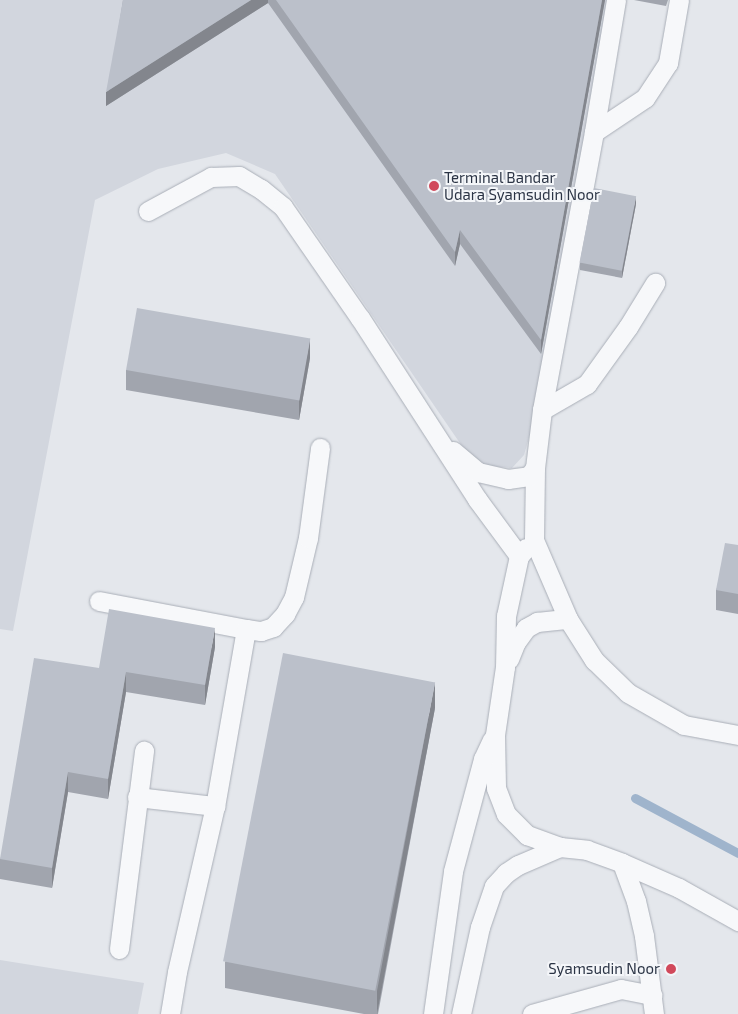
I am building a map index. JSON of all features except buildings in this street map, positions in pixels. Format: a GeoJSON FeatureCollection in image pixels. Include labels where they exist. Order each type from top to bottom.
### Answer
{"type":"FeatureCollection","features":[{"type":"Feature","properties":{"kind":"lane"},"geometry":{"type":"LineString","coordinates":[[616,0],[594,132],[542,410],[535,468],[534,540],[568,619],[594,660],[628,693],[684,725],[738,735]]}},
{"type":"Feature","properties":{"kind":"lane"},"geometry":{"type":"LineString","coordinates":[[594,132],[645,98],[668,63],[675,34],[679,0]]}},
{"type":"Feature","properties":{"kind":"lane"},"geometry":{"type":"LineString","coordinates":[[148,211],[211,177],[238,176],[261,189],[288,215],[360,318],[477,499],[518,556]]}},
{"type":"Feature","properties":{"kind":"lane"},"geometry":{"type":"LineString","coordinates":[[542,410],[587,384],[628,327],[654,282]]}},
{"type":"Feature","properties":{"kind":"lane"},"geometry":{"type":"LineString","coordinates":[[440,441],[478,472],[508,479],[529,476],[535,468]]}},
{"type":"Feature","properties":{"kind":"lane"},"geometry":{"type":"LineString","coordinates":[[98,602],[246,629],[261,631],[273,627],[285,614],[294,597],[308,538],[320,448]]}},
{"type":"Feature","properties":{"kind":"lane"},"geometry":{"type":"LineString","coordinates":[[534,540],[518,556],[506,616],[505,667],[495,735],[496,788],[506,814],[527,835],[560,847],[587,850],[622,862],[679,888],[738,921]]}},
{"type":"Feature","properties":{"kind":"lane"},"geometry":{"type":"LineString","coordinates":[[505,667],[516,642],[526,628],[537,622],[568,619]]}},
{"type":"Feature","properties":{"kind":"lane"},"geometry":{"type":"LineString","coordinates":[[170,1014],[215,806],[246,629]]}},
{"type":"Feature","properties":{"kind":"lane"},"geometry":{"type":"LineString","coordinates":[[433,1014],[453,871],[483,760],[495,735]]}},
{"type":"Feature","properties":{"kind":"lane"},"geometry":{"type":"LineString","coordinates":[[119,949],[144,751]]}},
{"type":"Feature","properties":{"kind":"lane"},"geometry":{"type":"LineString","coordinates":[[137,796],[215,806]]}},
{"type":"Feature","properties":{"kind":"lane"},"geometry":{"type":"LineString","coordinates":[[461,1014],[480,926],[494,886],[506,873],[518,865],[560,847]]}},
{"type":"Feature","properties":{"kind":"lane"},"geometry":{"type":"LineString","coordinates":[[622,862],[636,901],[644,936],[654,1014]]}},
{"type":"Feature","properties":{"kind":"lane"},"geometry":{"type":"LineString","coordinates":[[532,1014],[621,989],[652,995]]}},
{"type":"Feature","properties":{"kind":"shaded area"},"geometry":{"type":"Polygon","coordinates":[[[0,0],[618,0],[550,366],[524,455],[512,468],[485,466],[464,449],[275,174],[226,153],[158,169],[95,200],[13,631],[0,629],[0,0]]]}},
{"type":"Feature","properties":{"kind":"shaded area"},"geometry":{"type":"Polygon","coordinates":[[[0,960],[144,983],[138,1014],[0,1014],[0,960]]]}},
{"type":"Feature","properties":{"kind":"waterway"},"geometry":{"type":"LineString","coordinates":[[635,798],[738,853]]}},
{"type":"Feature","properties":{"kind":"place","name":"Terminal Bandar Udara Syamsudin Noor"},"geometry":{"type":"Point","coordinates":[434,186]}},
{"type":"Feature","properties":{"kind":"place","name":"Syamsudin Noor"},"geometry":{"type":"Point","coordinates":[671,969]}}]}
